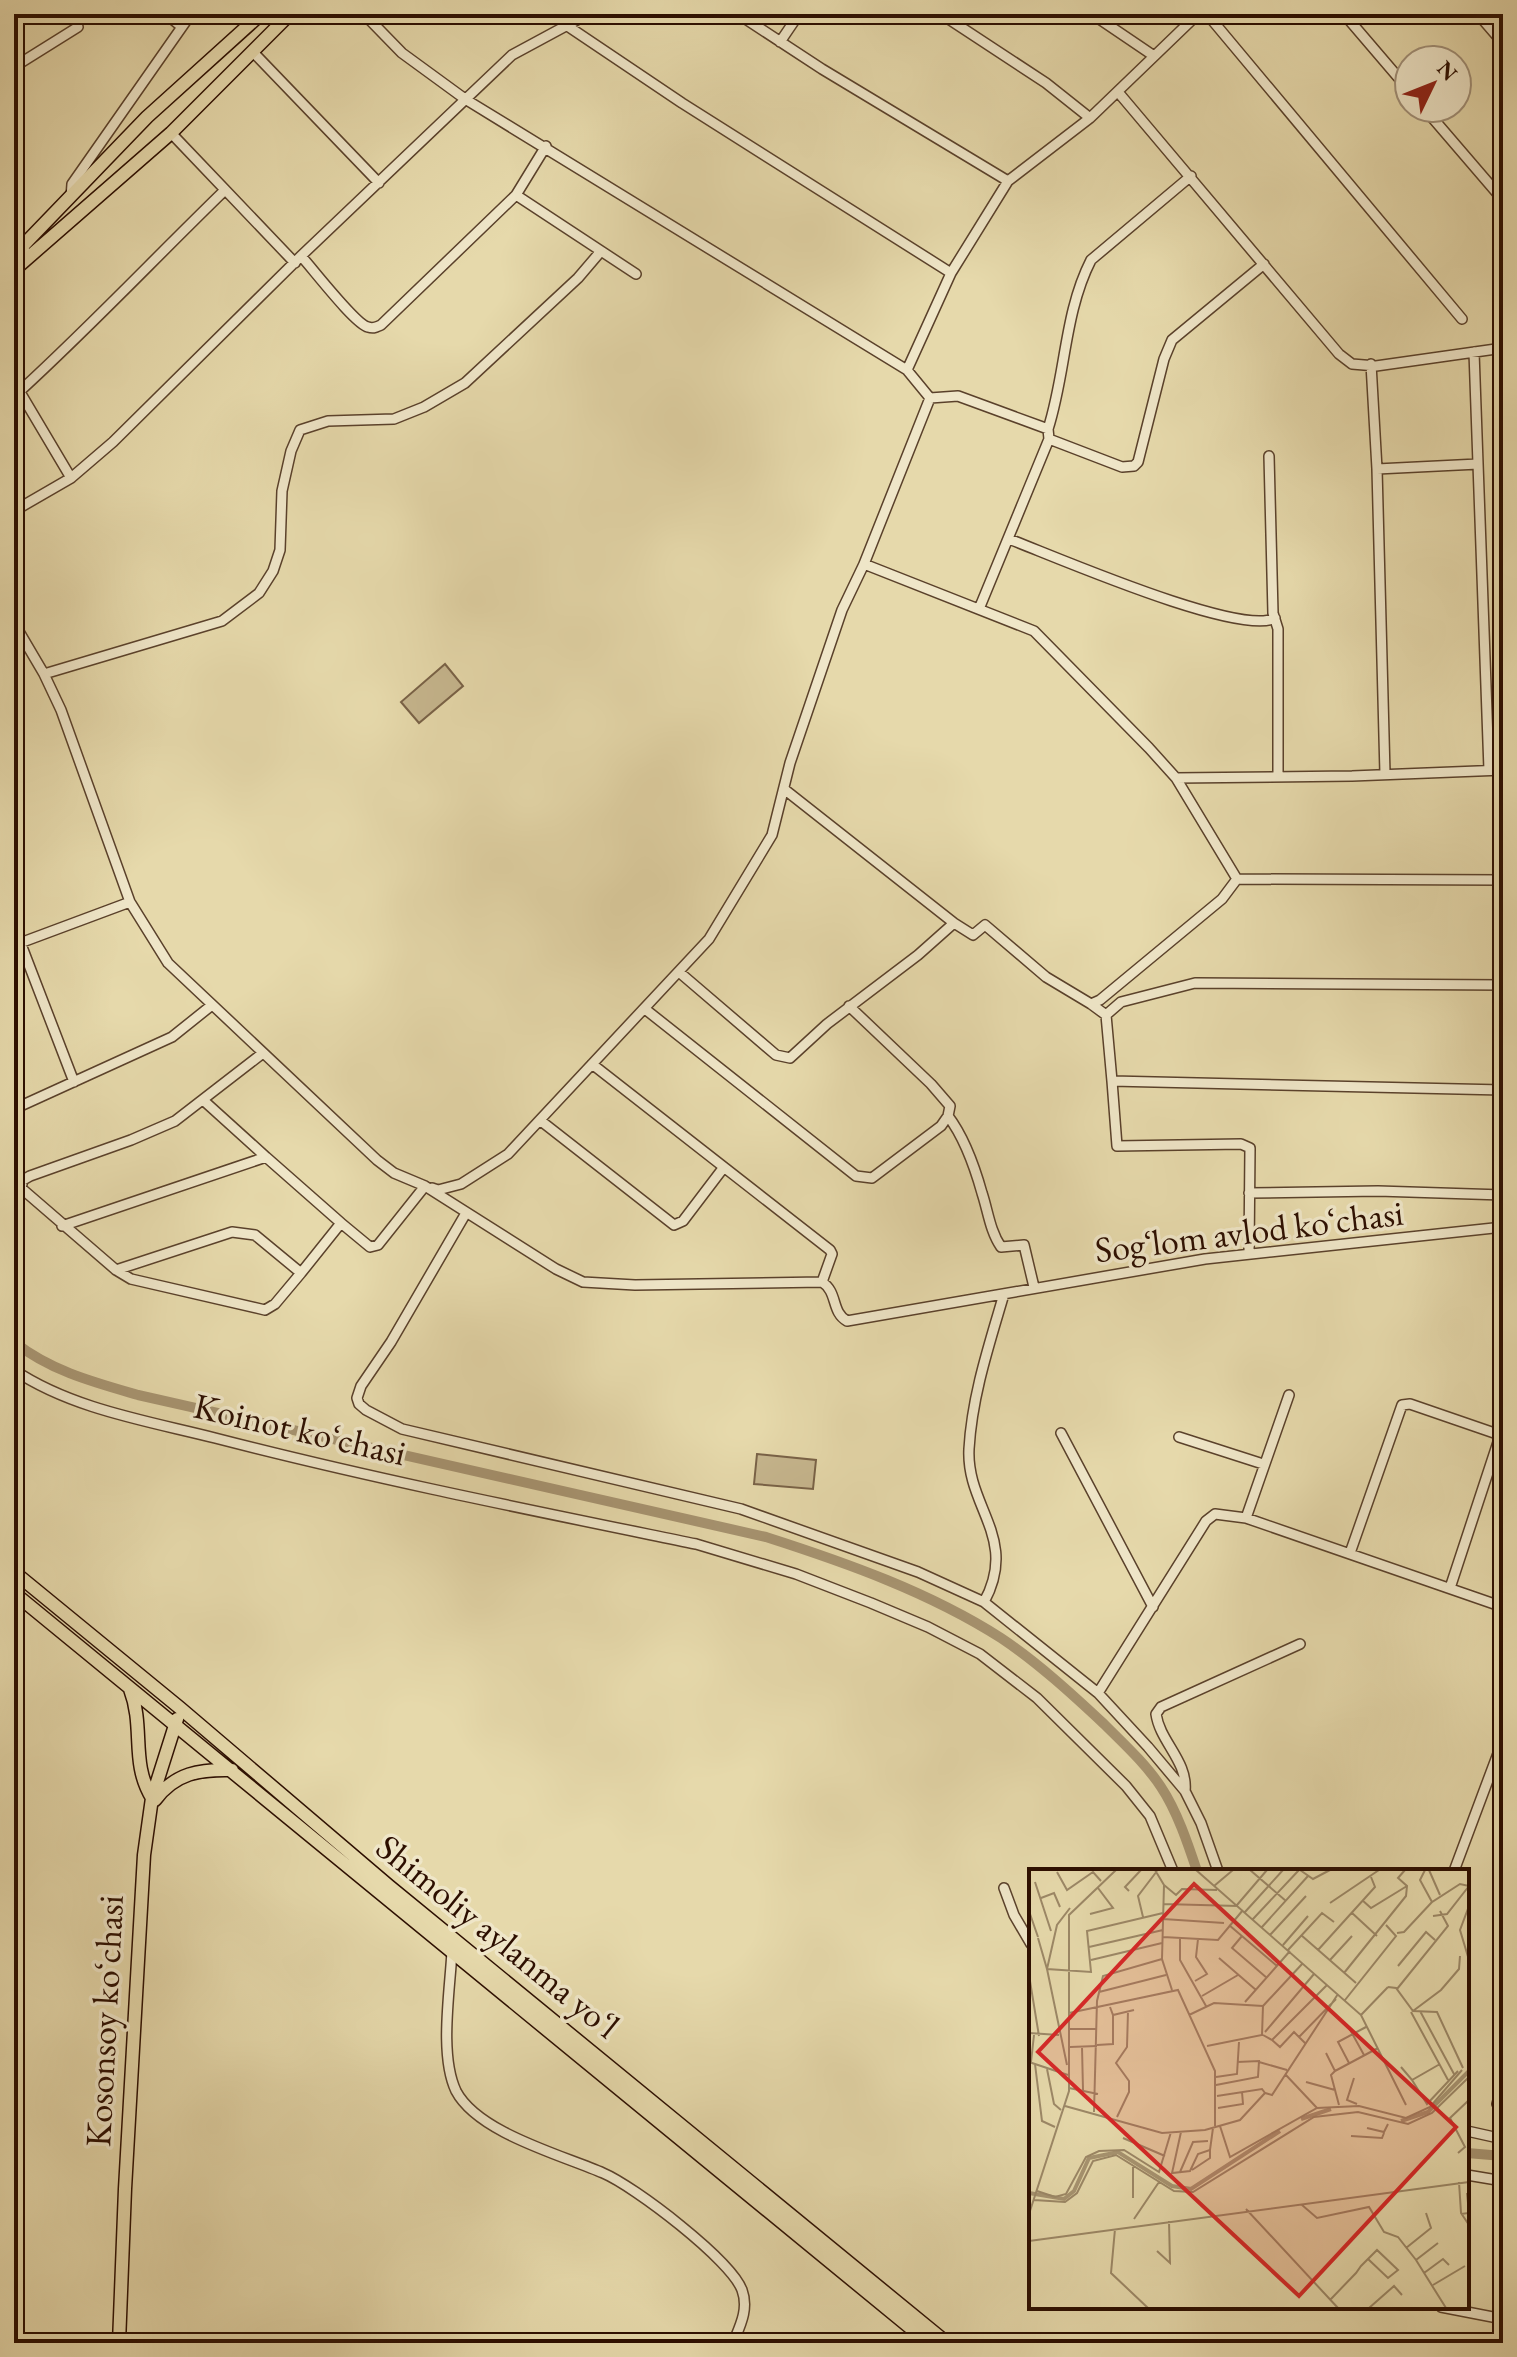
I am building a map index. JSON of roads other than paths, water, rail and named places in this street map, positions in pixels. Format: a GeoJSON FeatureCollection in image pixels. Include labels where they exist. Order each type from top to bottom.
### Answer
{"type":"FeatureCollection","features":[{"type":"Feature","properties":{"kind":"main road"},"geometry":{"type":"LineString","coordinates":[[14,270],[22,252],[147,117],[261,14]]}},
{"type":"Feature","properties":{"kind":"main road"},"geometry":{"type":"LineString","coordinates":[[22,252],[171,133],[290,14]]}},
{"type":"Feature","properties":{"kind":"main road","name":"Shimoliy aylanma yoʻl"},"geometry":{"type":"LineString","coordinates":[[14,1572],[180,1708],[929,2343]]}},
{"type":"Feature","properties":{"kind":"main road","name":"Shimoliy aylanma yoʻl"},"geometry":{"type":"LineString","coordinates":[[14,1593],[452,1951],[947,2343]]}},
{"type":"Feature","properties":{"kind":"main road"},"geometry":{"type":"LineString","coordinates":[[129,1686],[139,1716],[139,1772],[152,1802],[181,1776],[208,1769],[232,1770]]}},
{"type":"Feature","properties":{"kind":"main road","name":"Kosonsoy koʻchasi"},"geometry":{"type":"LineString","coordinates":[[119,2343],[144,1855],[152,1802],[180,1708]]}},
{"type":"Feature","properties":{"kind":"street"},"geometry":{"type":"LineString","coordinates":[[166,14],[182,27]]}},
{"type":"Feature","properties":{"kind":"street"},"geometry":{"type":"LineString","coordinates":[[71,198],[72,184],[191,14]]}},
{"type":"Feature","properties":{"kind":"street"},"geometry":{"type":"LineString","coordinates":[[364,14],[402,53],[465,99],[907,370],[930,398]]}},
{"type":"Feature","properties":{"kind":"street"},"geometry":{"type":"LineString","coordinates":[[14,511],[71,478],[113,442],[298,259],[512,55],[569,27],[588,14]]}},
{"type":"Feature","properties":{"kind":"street"},"geometry":{"type":"LineString","coordinates":[[738,14],[1008,181]]}},
{"type":"Feature","properties":{"kind":"street"},"geometry":{"type":"LineString","coordinates":[[780,42],[799,14]]}},
{"type":"Feature","properties":{"kind":"street"},"geometry":{"type":"LineString","coordinates":[[1092,14],[1154,56]]}},
{"type":"Feature","properties":{"kind":"street"},"geometry":{"type":"LineString","coordinates":[[907,370],[951,273],[1008,181],[1090,118],[1198,14]]}},
{"type":"Feature","properties":{"kind":"street"},"geometry":{"type":"LineString","coordinates":[[1207,14],[1462,319]]}},
{"type":"Feature","properties":{"kind":"street"},"geometry":{"type":"LineString","coordinates":[[1344,14],[1393,71]]}},
{"type":"Feature","properties":{"kind":"street"},"geometry":{"type":"LineString","coordinates":[[1478,14],[1503,43]]}},
{"type":"Feature","properties":{"kind":"street"},"geometry":{"type":"LineString","coordinates":[[943,15],[1046,83],[1090,118]]}},
{"type":"Feature","properties":{"kind":"street"},"geometry":{"type":"LineString","coordinates":[[14,67],[78,27]]}},
{"type":"Feature","properties":{"kind":"street"},"geometry":{"type":"LineString","coordinates":[[569,27],[682,103],[951,273]]}},
{"type":"Feature","properties":{"kind":"street"},"geometry":{"type":"LineString","coordinates":[[252,51],[379,183]]}},
{"type":"Feature","properties":{"kind":"street"},"geometry":{"type":"LineString","coordinates":[[1118,92],[1339,354],[1352,364],[1376,366],[1503,348]]}},
{"type":"Feature","properties":{"kind":"street"},"geometry":{"type":"LineString","coordinates":[[1438,124],[1503,200]]}},
{"type":"Feature","properties":{"kind":"street"},"geometry":{"type":"LineString","coordinates":[[171,133],[353,315],[366,327],[374,328],[516,195],[546,146]]}},
{"type":"Feature","properties":{"kind":"street"},"geometry":{"type":"LineString","coordinates":[[979,609],[1049,434],[1072,310],[1091,260],[1191,176]]}},
{"type":"Feature","properties":{"kind":"street"},"geometry":{"type":"LineString","coordinates":[[71,478],[17,387],[87,330],[225,190]]}},
{"type":"Feature","properties":{"kind":"street"},"geometry":{"type":"LineString","coordinates":[[516,195],[636,274]]}},
{"type":"Feature","properties":{"kind":"street"},"geometry":{"type":"LineString","coordinates":[[14,229],[22,252]]}},
{"type":"Feature","properties":{"kind":"street"},"geometry":{"type":"LineString","coordinates":[[44,674],[222,621],[259,593],[273,571],[280,550],[282,491],[291,451],[300,430],[328,421],[394,419],[424,407],[465,383],[578,278],[601,251]]}},
{"type":"Feature","properties":{"kind":"street"},"geometry":{"type":"LineString","coordinates":[[930,398],[958,396],[1122,467],[1134,466],[1138,462],[1164,359],[1172,340],[1264,264]]}},
{"type":"Feature","properties":{"kind":"street"},"geometry":{"type":"LineString","coordinates":[[1474,352],[1489,770]]}},
{"type":"Feature","properties":{"kind":"street"},"geometry":{"type":"LineString","coordinates":[[1371,364],[1377,469],[1385,774]]}},
{"type":"Feature","properties":{"kind":"street"},"geometry":{"type":"LineString","coordinates":[[14,623],[61,710],[130,902],[168,963],[366,1151],[394,1173],[438,1190],[461,1184],[508,1154],[709,939],[772,835],[790,763],[842,610],[864,564],[930,398]]}},
{"type":"Feature","properties":{"kind":"street"},"geometry":{"type":"LineString","coordinates":[[1269,456],[1275,618],[1278,629],[1278,776]]}},
{"type":"Feature","properties":{"kind":"street"},"geometry":{"type":"LineString","coordinates":[[1377,469],[1478,464]]}},
{"type":"Feature","properties":{"kind":"street"},"geometry":{"type":"LineString","coordinates":[[1009,539],[1204,612],[1254,622],[1267,622],[1275,618]]}},
{"type":"Feature","properties":{"kind":"street"},"geometry":{"type":"LineString","coordinates":[[864,564],[1034,631],[1176,778],[1237,879]]}},
{"type":"Feature","properties":{"kind":"street"},"geometry":{"type":"LineString","coordinates":[[1176,778],[1503,770]]}},
{"type":"Feature","properties":{"kind":"street"},"geometry":{"type":"LineString","coordinates":[[784,789],[954,923],[973,935],[985,925],[1046,977],[1106,1015],[1117,1146],[1246,1145],[1251,1151],[1249,1253]]}},
{"type":"Feature","properties":{"kind":"street"},"geometry":{"type":"LineString","coordinates":[[1237,879],[1503,880]]}},
{"type":"Feature","properties":{"kind":"street"},"geometry":{"type":"LineString","coordinates":[[1091,1004],[1100,1000],[1222,899],[1237,879]]}},
{"type":"Feature","properties":{"kind":"street"},"geometry":{"type":"LineString","coordinates":[[20,943],[130,902]]}},
{"type":"Feature","properties":{"kind":"street"},"geometry":{"type":"LineString","coordinates":[[679,972],[760,1043],[783,1058],[794,1055],[849,1006],[918,955],[954,923]]}},
{"type":"Feature","properties":{"kind":"street"},"geometry":{"type":"LineString","coordinates":[[14,926],[74,1082]]}},
{"type":"Feature","properties":{"kind":"street"},"geometry":{"type":"LineString","coordinates":[[1106,1015],[1121,1002],[1195,983],[1503,985]]}},
{"type":"Feature","properties":{"kind":"street"},"geometry":{"type":"LineString","coordinates":[[14,1109],[180,1033],[212,1005]]}},
{"type":"Feature","properties":{"kind":"street"},"geometry":{"type":"LineString","coordinates":[[645,1009],[856,1176],[872,1178],[941,1126],[950,1106],[849,1006]]}},
{"type":"Feature","properties":{"kind":"street"},"geometry":{"type":"LineString","coordinates":[[263,1053],[203,1100],[157,1130],[23,1180],[23,1191],[62,1226],[131,1279],[265,1310],[275,1304],[341,1223]]}},
{"type":"Feature","properties":{"kind":"street"},"geometry":{"type":"LineString","coordinates":[[425,1186],[556,1269],[583,1282],[635,1285],[822,1282],[832,1254],[830,1250],[592,1064]]}},
{"type":"Feature","properties":{"kind":"street"},"geometry":{"type":"LineString","coordinates":[[1112,1081],[1503,1090]]}},
{"type":"Feature","properties":{"kind":"street"},"geometry":{"type":"LineString","coordinates":[[203,1100],[366,1245],[375,1247],[425,1186]]}},
{"type":"Feature","properties":{"kind":"street"},"geometry":{"type":"LineString","coordinates":[[948,1116],[956,1126],[982,1189],[994,1237],[1001,1247],[1024,1245],[1034,1287]]}},
{"type":"Feature","properties":{"kind":"street"},"geometry":{"type":"LineString","coordinates":[[541,1121],[674,1225],[683,1221],[724,1167]]}},
{"type":"Feature","properties":{"kind":"street"},"geometry":{"type":"LineString","coordinates":[[62,1226],[266,1157]]}},
{"type":"Feature","properties":{"kind":"street"},"geometry":{"type":"LineString","coordinates":[[1249,1193],[1378,1191],[1503,1195]]}},
{"type":"Feature","properties":{"kind":"street"},"geometry":{"type":"LineString","coordinates":[[466,1213],[391,1342],[361,1386],[357,1398],[361,1406],[383,1420],[412,1431],[741,1509],[918,1572],[984,1602],[1098,1693],[1185,1791],[1201,1823],[1217,1869]]}},
{"type":"Feature","properties":{"kind":"street","name":"Sogʻlom avlod koʻchasi"},"geometry":{"type":"LineString","coordinates":[[822,1282],[833,1292],[837,1312],[847,1321],[1249,1253],[1405,1240],[1503,1227]]}},
{"type":"Feature","properties":{"kind":"street"},"geometry":{"type":"LineString","coordinates":[[116,1270],[232,1232],[255,1235],[301,1273]]}},
{"type":"Feature","properties":{"kind":"street"},"geometry":{"type":"LineString","coordinates":[[984,1602],[995,1583],[997,1554],[992,1526],[972,1474],[969,1450],[974,1402],[1004,1294]]}},
{"type":"Feature","properties":{"kind":"street","name":"Koinot koʻchasi"},"geometry":{"type":"LineString","coordinates":[[14,1370],[47,1389],[79,1402],[304,1461],[696,1544],[796,1574],[928,1627],[980,1654],[1037,1698],[1126,1786],[1150,1816],[1172,1869]]}},
{"type":"Feature","properties":{"kind":"street"},"geometry":{"type":"LineString","coordinates":[[1246,1518],[1289,1395]]}},
{"type":"Feature","properties":{"kind":"street"},"geometry":{"type":"LineString","coordinates":[[1350,1553],[1402,1405],[1410,1404],[1502,1433],[1450,1588]]}},
{"type":"Feature","properties":{"kind":"street"},"geometry":{"type":"LineString","coordinates":[[1061,1433],[1153,1607]]}},
{"type":"Feature","properties":{"kind":"street"},"geometry":{"type":"LineString","coordinates":[[1179,1437],[1263,1464]]}},
{"type":"Feature","properties":{"kind":"street"},"geometry":{"type":"LineString","coordinates":[[1098,1693],[1210,1516],[1223,1514],[1246,1518],[1503,1607]]}},
{"type":"Feature","properties":{"kind":"street"},"geometry":{"type":"LineString","coordinates":[[1185,1791],[1187,1776],[1157,1724],[1156,1714],[1161,1707],[1300,1644]]}},
{"type":"Feature","properties":{"kind":"street"},"geometry":{"type":"LineString","coordinates":[[1455,1869],[1503,1740]]}},
{"type":"Feature","properties":{"kind":"street"},"geometry":{"type":"LineString","coordinates":[[1004,1888],[1014,1915],[1029,1941]]}},
{"type":"Feature","properties":{"kind":"street"},"geometry":{"type":"LineString","coordinates":[[452,1951],[448,2066],[458,2095],[504,2132],[605,2174],[630,2188],[707,2250],[733,2275],[741,2288],[744,2309],[733,2343]]}},
{"type":"Feature","properties":{"kind":"street"},"geometry":{"type":"LineString","coordinates":[[1503,2084],[1497,2104],[1503,2110]]}},
{"type":"Feature","properties":{"kind":"street"},"geometry":{"type":"LineString","coordinates":[[1469,2131],[1503,2139]]}},
{"type":"Feature","properties":{"kind":"street"},"geometry":{"type":"LineString","coordinates":[[1469,2175],[1503,2181]]}},
{"type":"Feature","properties":{"kind":"street"},"geometry":{"type":"LineString","coordinates":[[1451,2309],[1503,2319]]}},
{"type":"Feature","properties":{"kind":"waterway"},"geometry":{"type":"LineString","coordinates":[[14,1342],[58,1368],[138,1395],[766,1537],[857,1568],[916,1593],[945,1606],[1014,1647],[1067,1690],[1119,1739],[1167,1796],[1196,1869]]}},
{"type":"Feature","properties":{"kind":"waterway"},"geometry":{"type":"LineString","coordinates":[[1469,2153],[1503,2156]]}}]}
